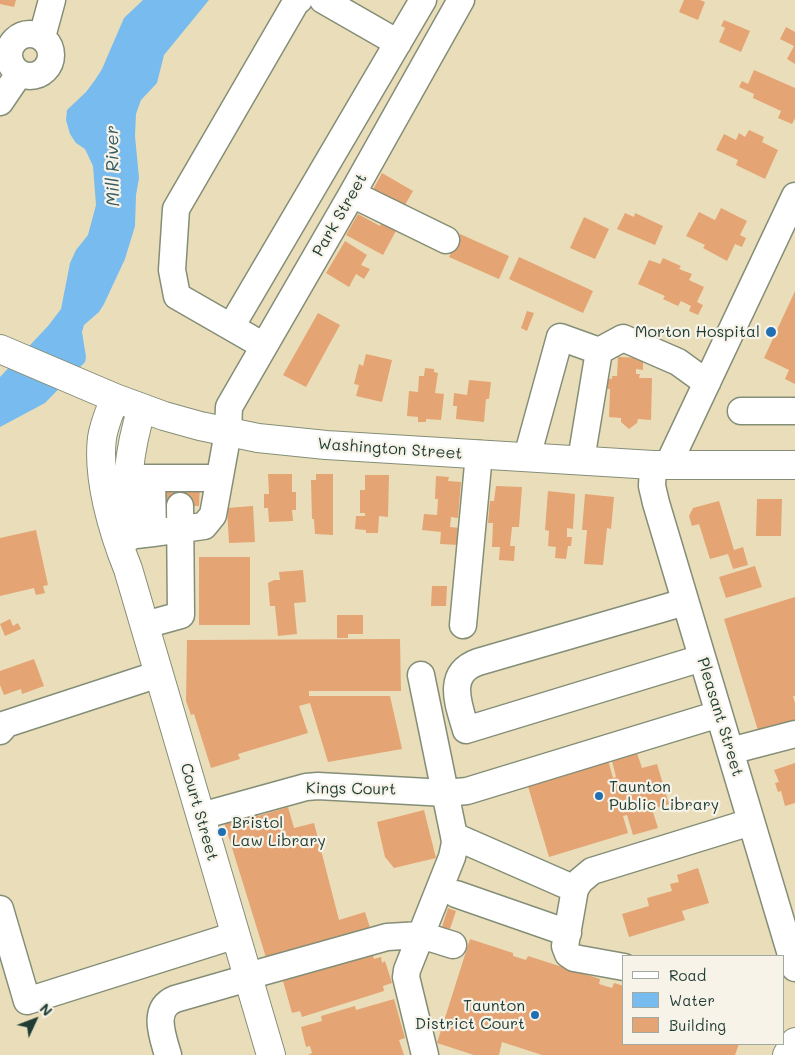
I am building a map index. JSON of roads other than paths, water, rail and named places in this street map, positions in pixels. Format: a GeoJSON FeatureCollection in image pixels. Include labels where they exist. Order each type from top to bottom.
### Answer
{"type":"FeatureCollection","features":[{"type":"Feature","properties":{"kind":"main road","name":"Washington Street"},"geometry":{"type":"LineString","coordinates":[[4,351],[142,408],[185,422],[258,438],[303,443],[660,465],[795,465]]}},
{"type":"Feature","properties":{"kind":"main road","name":"Court Street"},"geometry":{"type":"LineString","coordinates":[[115,398],[102,438],[102,462],[106,497],[115,535],[128,569],[271,1055]]}},
{"type":"Feature","properties":{"kind":"main road","name":"Court Street"},"geometry":{"type":"LineString","coordinates":[[128,569],[140,534],[140,478],[132,444],[142,408]]}},
{"type":"Feature","properties":{"kind":"main road"},"geometry":{"type":"LineString","coordinates":[[787,1055],[795,1042]]}},
{"type":"Feature","properties":{"kind":"street"},"geometry":{"type":"LineString","coordinates":[[0,102],[19,74],[34,76],[47,69],[51,59],[51,49],[42,37],[52,0]]}},
{"type":"Feature","properties":{"kind":"street"},"geometry":{"type":"LineString","coordinates":[[264,346],[177,296],[172,270],[176,210],[298,0]]}},
{"type":"Feature","properties":{"kind":"street"},"geometry":{"type":"LineString","coordinates":[[322,0],[398,43]]}},
{"type":"Feature","properties":{"kind":"street"},"geometry":{"type":"LineString","coordinates":[[231,327],[424,0]]}},
{"type":"Feature","properties":{"kind":"street","name":"Park Street"},"geometry":{"type":"LineString","coordinates":[[180,499],[204,526],[212,515],[228,432],[229,407],[461,0]]}},
{"type":"Feature","properties":{"kind":"street"},"geometry":{"type":"LineString","coordinates":[[352,194],[446,240]]}},
{"type":"Feature","properties":{"kind":"street"},"geometry":{"type":"LineString","coordinates":[[660,465],[707,383],[788,225],[795,196]]}},
{"type":"Feature","properties":{"kind":"street"},"geometry":{"type":"LineString","coordinates":[[527,457],[560,336],[599,351],[623,338],[678,362],[707,383]]}},
{"type":"Feature","properties":{"kind":"street"},"geometry":{"type":"LineString","coordinates":[[581,460],[599,351]]}},
{"type":"Feature","properties":{"kind":"street"},"geometry":{"type":"LineString","coordinates":[[741,411],[795,411]]}},
{"type":"Feature","properties":{"kind":"street"},"geometry":{"type":"LineString","coordinates":[[463,625],[479,454]]}},
{"type":"Feature","properties":{"kind":"street","name":"Pleasant Street"},"geometry":{"type":"LineString","coordinates":[[660,465],[652,486],[653,494],[751,822],[784,955]]}},
{"type":"Feature","properties":{"kind":"street"},"geometry":{"type":"LineString","coordinates":[[140,478],[180,499]]}},
{"type":"Feature","properties":{"kind":"street"},"geometry":{"type":"LineString","coordinates":[[140,534],[180,499],[219,478]]}},
{"type":"Feature","properties":{"kind":"street"},"geometry":{"type":"LineString","coordinates":[[144,626],[181,615],[180,499]]}},
{"type":"Feature","properties":{"kind":"street"},"geometry":{"type":"LineString","coordinates":[[685,602],[478,662],[466,668],[461,673],[457,690],[466,730],[702,658]]}},
{"type":"Feature","properties":{"kind":"street"},"geometry":{"type":"LineString","coordinates":[[0,731],[6,724],[159,674]]}},
{"type":"Feature","properties":{"kind":"street"},"geometry":{"type":"LineString","coordinates":[[420,675],[455,843],[452,857],[406,977],[425,1055]]}},
{"type":"Feature","properties":{"kind":"street","name":"Kings Court"},"geometry":{"type":"LineString","coordinates":[[200,816],[306,786],[446,793],[477,788],[719,714]]}},
{"type":"Feature","properties":{"kind":"street"},"geometry":{"type":"LineString","coordinates":[[730,751],[795,734]]}},
{"type":"Feature","properties":{"kind":"street"},"geometry":{"type":"LineString","coordinates":[[622,967],[571,957],[566,951],[565,946],[575,889],[580,881],[592,871],[751,822]]}},
{"type":"Feature","properties":{"kind":"street"},"geometry":{"type":"LineString","coordinates":[[454,836],[575,889]]}},
{"type":"Feature","properties":{"kind":"street"},"geometry":{"type":"LineString","coordinates":[[456,894],[568,932]]}},
{"type":"Feature","properties":{"kind":"street"},"geometry":{"type":"LineString","coordinates":[[0,909],[27,1001],[236,935]]}},
{"type":"Feature","properties":{"kind":"street"},"geometry":{"type":"LineString","coordinates":[[168,1055],[160,1018],[163,1009],[175,999],[387,937],[421,935],[453,945]]}},
{"type":"Feature","properties":{"kind":"water","name":"Mill River"},"geometry":{"type":"Polygon","coordinates":[[[143,0],[209,0],[164,55],[157,83],[141,100],[136,114],[135,136],[139,178],[136,195],[135,226],[125,259],[104,304],[99,312],[84,325],[82,332],[85,362],[45,403],[0,427],[0,377],[48,326],[61,309],[70,263],[76,250],[88,235],[96,205],[93,166],[85,149],[76,143],[70,134],[66,120],[67,110],[86,92],[95,80],[102,69],[124,18],[143,0]]]}},
{"type":"Feature","properties":{"kind":"place","name":"Morton Hospital"},"geometry":{"type":"Point","coordinates":[771,332]}},
{"type":"Feature","properties":{"kind":"place","name":"Taunton Public Library"},"geometry":{"type":"Point","coordinates":[599,796]}},
{"type":"Feature","properties":{"kind":"place","name":"Bristol Law Library"},"geometry":{"type":"Point","coordinates":[222,832]}},
{"type":"Feature","properties":{"kind":"place","name":"Taunton District Court"},"geometry":{"type":"Point","coordinates":[535,1015]}}]}
